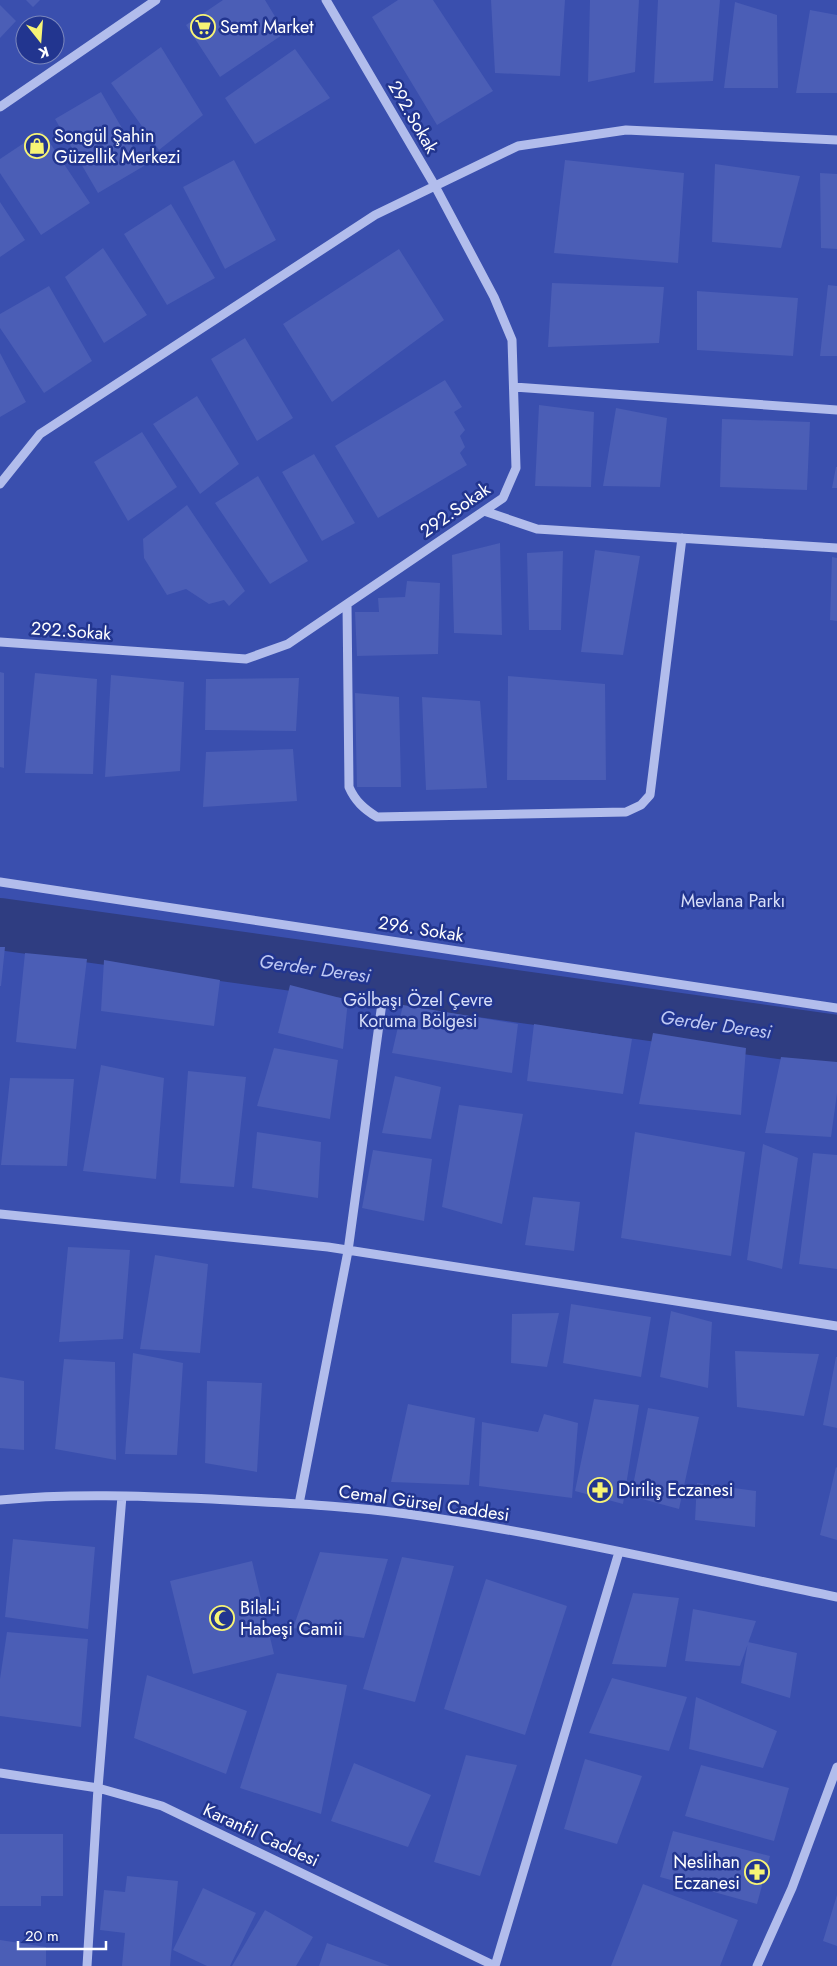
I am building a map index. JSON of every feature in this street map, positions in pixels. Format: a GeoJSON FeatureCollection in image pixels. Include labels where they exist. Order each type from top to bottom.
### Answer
{"type":"FeatureCollection","features":[{"type":"Feature","properties":{"kind":"street"},"geometry":{"type":"LineString","coordinates":[[0,107],[156,0]]}},
{"type":"Feature","properties":{"kind":"street","name":"292.Sokak"},"geometry":{"type":"LineString","coordinates":[[0,642],[246,659],[288,644],[503,498],[516,468],[512,340],[494,297],[435,186],[326,0]]}},
{"type":"Feature","properties":{"kind":"street"},"geometry":{"type":"LineString","coordinates":[[0,484],[40,434],[376,215],[518,146],[626,130],[837,140]]}},
{"type":"Feature","properties":{"kind":"street"},"geometry":{"type":"LineString","coordinates":[[514,387],[837,410]]}},
{"type":"Feature","properties":{"kind":"street"},"geometry":{"type":"LineString","coordinates":[[484,511],[537,529],[837,548]]}},
{"type":"Feature","properties":{"kind":"street"},"geometry":{"type":"LineString","coordinates":[[347,604],[349,787],[354,798],[365,809],[377,816],[626,812],[641,805],[650,795],[682,538]]}},
{"type":"Feature","properties":{"kind":"street","name":"296. Sokak"},"geometry":{"type":"LineString","coordinates":[[0,882],[837,1008]]}},
{"type":"Feature","properties":{"kind":"street"},"geometry":{"type":"LineString","coordinates":[[299,1504],[348,1251],[382,1003]]}},
{"type":"Feature","properties":{"kind":"street"},"geometry":{"type":"LineString","coordinates":[[0,1214],[348,1251],[837,1326]]}},
{"type":"Feature","properties":{"kind":"street"},"geometry":{"type":"LineString","coordinates":[[87,1966],[98,1788],[122,1496]]}},
{"type":"Feature","properties":{"kind":"street","name":"Cemal Gürsel Caddesi"},"geometry":{"type":"LineString","coordinates":[[0,1500],[29,1497],[122,1496],[299,1504],[406,1514],[538,1536],[837,1597]]}},
{"type":"Feature","properties":{"kind":"street"},"geometry":{"type":"LineString","coordinates":[[495,1966],[619,1552]]}},
{"type":"Feature","properties":{"kind":"street"},"geometry":{"type":"LineString","coordinates":[[757,1966],[792,1888],[837,1768]]}},
{"type":"Feature","properties":{"kind":"street","name":"Karanfil Caddesi"},"geometry":{"type":"LineString","coordinates":[[0,1773],[98,1788],[162,1806],[495,1966]]}},
{"type":"Feature","properties":{"kind":"green space","name":"Gölbaşı Özel Çevre Koruma Bölgesi"},"geometry":{"type":"Polygon","coordinates":[[[0,0],[837,0],[837,1966],[0,1966],[0,0]]]}},
{"type":"Feature","properties":{"kind":"building"},"geometry":{"type":"Polygon","coordinates":[[[26,0],[40,0],[33,7],[26,0]]]}},
{"type":"Feature","properties":{"kind":"building"},"geometry":{"type":"Polygon","coordinates":[[[223,0],[265,0],[285,33],[220,77],[186,25],[223,0]]]}},
{"type":"Feature","properties":{"kind":"building"},"geometry":{"type":"Polygon","coordinates":[[[398,0],[433,0],[493,91],[437,125],[372,17],[398,0]]]}},
{"type":"Feature","properties":{"kind":"building"},"geometry":{"type":"Polygon","coordinates":[[[491,0],[565,0],[560,76],[495,73],[491,0]]]}},
{"type":"Feature","properties":{"kind":"building"},"geometry":{"type":"Polygon","coordinates":[[[590,0],[639,0],[635,72],[588,82],[590,0]]]}},
{"type":"Feature","properties":{"kind":"building"},"geometry":{"type":"Polygon","coordinates":[[[658,0],[720,0],[713,81],[654,83],[658,0]]]}},
{"type":"Feature","properties":{"kind":"building"},"geometry":{"type":"Polygon","coordinates":[[[735,2],[777,15],[778,88],[724,88],[735,2]]]}},
{"type":"Feature","properties":{"kind":"building"},"geometry":{"type":"Polygon","coordinates":[[[0,5],[15,22],[0,38],[0,5]]]}},
{"type":"Feature","properties":{"kind":"building"},"geometry":{"type":"Polygon","coordinates":[[[810,10],[837,15],[837,93],[796,93],[810,10]]]}},
{"type":"Feature","properties":{"kind":"building"},"geometry":{"type":"Polygon","coordinates":[[[161,47],[203,115],[159,150],[111,83],[161,47]]]}},
{"type":"Feature","properties":{"kind":"building"},"geometry":{"type":"Polygon","coordinates":[[[295,49],[330,98],[255,144],[225,98],[295,49]]]}},
{"type":"Feature","properties":{"kind":"building"},"geometry":{"type":"Polygon","coordinates":[[[101,92],[144,166],[98,193],[55,119],[101,92]]]}},
{"type":"Feature","properties":{"kind":"building"},"geometry":{"type":"Polygon","coordinates":[[[42,131],[90,203],[41,235],[0,173],[0,159],[42,131]]]}},
{"type":"Feature","properties":{"kind":"building"},"geometry":{"type":"Polygon","coordinates":[[[234,160],[276,240],[225,269],[183,187],[234,160]]]}},
{"type":"Feature","properties":{"kind":"building"},"geometry":{"type":"Polygon","coordinates":[[[565,160],[684,173],[678,263],[554,253],[565,160]]]}},
{"type":"Feature","properties":{"kind":"building"},"geometry":{"type":"Polygon","coordinates":[[[715,164],[800,176],[781,248],[712,242],[715,164]]]}},
{"type":"Feature","properties":{"kind":"building"},"geometry":{"type":"Polygon","coordinates":[[[820,173],[837,174],[837,249],[821,248],[820,173]]]}},
{"type":"Feature","properties":{"kind":"building"},"geometry":{"type":"Polygon","coordinates":[[[0,202],[25,240],[0,257],[0,202]]]}},
{"type":"Feature","properties":{"kind":"building"},"geometry":{"type":"Polygon","coordinates":[[[171,204],[215,278],[167,305],[124,234],[171,204]]]}},
{"type":"Feature","properties":{"kind":"building"},"geometry":{"type":"Polygon","coordinates":[[[103,248],[147,315],[104,343],[65,277],[103,248]]]}},
{"type":"Feature","properties":{"kind":"building"},"geometry":{"type":"Polygon","coordinates":[[[399,249],[444,320],[332,402],[283,324],[399,249]]]}},
{"type":"Feature","properties":{"kind":"building"},"geometry":{"type":"Polygon","coordinates":[[[552,283],[664,287],[659,343],[548,347],[552,283]]]}},
{"type":"Feature","properties":{"kind":"building"},"geometry":{"type":"Polygon","coordinates":[[[828,285],[837,286],[837,356],[820,356],[828,285]]]}},
{"type":"Feature","properties":{"kind":"building"},"geometry":{"type":"Polygon","coordinates":[[[49,286],[92,361],[44,393],[0,328],[0,314],[49,286]]]}},
{"type":"Feature","properties":{"kind":"building"},"geometry":{"type":"Polygon","coordinates":[[[697,291],[798,298],[793,356],[697,350],[697,291]]]}},
{"type":"Feature","properties":{"kind":"building"},"geometry":{"type":"Polygon","coordinates":[[[245,338],[293,418],[257,441],[211,359],[245,338]]]}},
{"type":"Feature","properties":{"kind":"building"},"geometry":{"type":"Polygon","coordinates":[[[0,353],[26,402],[0,417],[0,353]]]}},
{"type":"Feature","properties":{"kind":"building"},"geometry":{"type":"Polygon","coordinates":[[[445,380],[462,407],[454,412],[465,430],[460,436],[465,447],[460,453],[467,465],[378,518],[335,446],[445,380]]]}},
{"type":"Feature","properties":{"kind":"building"},"geometry":{"type":"Polygon","coordinates":[[[197,396],[239,464],[200,494],[153,424],[197,396]]]}},
{"type":"Feature","properties":{"kind":"building"},"geometry":{"type":"Polygon","coordinates":[[[539,405],[594,412],[591,487],[535,486],[539,405]]]}},
{"type":"Feature","properties":{"kind":"building"},"geometry":{"type":"Polygon","coordinates":[[[616,408],[667,418],[660,487],[603,486],[616,408]]]}},
{"type":"Feature","properties":{"kind":"building"},"geometry":{"type":"Polygon","coordinates":[[[722,419],[810,422],[807,490],[720,487],[722,419]]]}},
{"type":"Feature","properties":{"kind":"building"},"geometry":{"type":"Polygon","coordinates":[[[142,432],[177,487],[128,521],[94,462],[142,432]]]}},
{"type":"Feature","properties":{"kind":"building"},"geometry":{"type":"Polygon","coordinates":[[[314,454],[355,523],[322,541],[282,472],[314,454]]]}},
{"type":"Feature","properties":{"kind":"building"},"geometry":{"type":"Polygon","coordinates":[[[836,467],[837,488],[832,488],[836,467]]]}},
{"type":"Feature","properties":{"kind":"building"},"geometry":{"type":"Polygon","coordinates":[[[258,476],[308,561],[270,584],[215,503],[258,476]]]}},
{"type":"Feature","properties":{"kind":"building"},"geometry":{"type":"Polygon","coordinates":[[[187,505],[245,591],[229,606],[224,600],[209,604],[186,589],[167,595],[144,558],[143,539],[187,505]]]}},
{"type":"Feature","properties":{"kind":"building"},"geometry":{"type":"Polygon","coordinates":[[[500,543],[502,635],[454,633],[452,555],[500,543]]]}},
{"type":"Feature","properties":{"kind":"building"},"geometry":{"type":"Polygon","coordinates":[[[595,550],[640,556],[623,655],[581,652],[595,550]]]}},
{"type":"Feature","properties":{"kind":"building"},"geometry":{"type":"Polygon","coordinates":[[[563,551],[561,630],[529,630],[527,553],[563,551]]]}},
{"type":"Feature","properties":{"kind":"building"},"geometry":{"type":"Polygon","coordinates":[[[832,557],[837,558],[837,621],[830,620],[832,557]]]}},
{"type":"Feature","properties":{"kind":"building"},"geometry":{"type":"Polygon","coordinates":[[[407,581],[440,583],[438,654],[357,656],[355,612],[379,612],[378,598],[405,597],[407,581]]]}},
{"type":"Feature","properties":{"kind":"building"},"geometry":{"type":"Polygon","coordinates":[[[0,672],[4,673],[4,768],[0,767],[0,672]]]}},
{"type":"Feature","properties":{"kind":"building"},"geometry":{"type":"Polygon","coordinates":[[[35,673],[97,679],[93,774],[25,773],[35,673]]]}},
{"type":"Feature","properties":{"kind":"building"},"geometry":{"type":"Polygon","coordinates":[[[111,675],[184,682],[180,771],[105,777],[111,675]]]}},
{"type":"Feature","properties":{"kind":"building"},"geometry":{"type":"Polygon","coordinates":[[[508,676],[605,684],[606,780],[507,780],[508,676]]]}},
{"type":"Feature","properties":{"kind":"building"},"geometry":{"type":"Polygon","coordinates":[[[299,678],[296,731],[205,730],[206,679],[299,678]]]}},
{"type":"Feature","properties":{"kind":"building"},"geometry":{"type":"Polygon","coordinates":[[[355,693],[399,697],[401,787],[357,787],[355,693]]]}},
{"type":"Feature","properties":{"kind":"building"},"geometry":{"type":"Polygon","coordinates":[[[422,697],[480,701],[487,788],[426,790],[422,697]]]}},
{"type":"Feature","properties":{"kind":"building"},"geometry":{"type":"Polygon","coordinates":[[[293,749],[297,801],[203,807],[206,752],[293,749]]]}},
{"type":"Feature","properties":{"kind":"building"},"geometry":{"type":"Polygon","coordinates":[[[0,947],[5,947],[1,986],[0,986],[0,947]]]}},
{"type":"Feature","properties":{"kind":"building"},"geometry":{"type":"Polygon","coordinates":[[[25,953],[87,959],[76,1049],[16,1042],[25,953]]]}},
{"type":"Feature","properties":{"kind":"building"},"geometry":{"type":"Polygon","coordinates":[[[104,960],[220,980],[214,1026],[101,1011],[104,960]]]}},
{"type":"Feature","properties":{"kind":"building"},"geometry":{"type":"Polygon","coordinates":[[[290,985],[348,1000],[343,1049],[278,1033],[290,985]]]}},
{"type":"Feature","properties":{"kind":"building"},"geometry":{"type":"Polygon","coordinates":[[[403,1005],[518,1024],[512,1073],[392,1053],[403,1005]]]}},
{"type":"Feature","properties":{"kind":"building"},"geometry":{"type":"Polygon","coordinates":[[[534,1024],[632,1039],[623,1094],[527,1081],[534,1024]]]}},
{"type":"Feature","properties":{"kind":"building"},"geometry":{"type":"Polygon","coordinates":[[[653,1033],[746,1048],[741,1115],[639,1104],[653,1033]]]}},
{"type":"Feature","properties":{"kind":"building"},"geometry":{"type":"Polygon","coordinates":[[[274,1048],[338,1060],[330,1119],[257,1106],[274,1048]]]}},
{"type":"Feature","properties":{"kind":"building"},"geometry":{"type":"Polygon","coordinates":[[[781,1057],[837,1062],[837,1093],[831,1137],[765,1133],[781,1057]]]}},
{"type":"Feature","properties":{"kind":"building"},"geometry":{"type":"Polygon","coordinates":[[[101,1065],[164,1078],[156,1179],[83,1171],[101,1065]]]}},
{"type":"Feature","properties":{"kind":"building"},"geometry":{"type":"Polygon","coordinates":[[[188,1071],[246,1077],[234,1187],[180,1183],[188,1071]]]}},
{"type":"Feature","properties":{"kind":"building"},"geometry":{"type":"Polygon","coordinates":[[[395,1076],[441,1087],[431,1139],[382,1133],[395,1076]]]}},
{"type":"Feature","properties":{"kind":"building"},"geometry":{"type":"Polygon","coordinates":[[[10,1078],[74,1079],[67,1166],[1,1165],[10,1078]]]}},
{"type":"Feature","properties":{"kind":"building"},"geometry":{"type":"Polygon","coordinates":[[[459,1105],[523,1114],[502,1224],[442,1207],[459,1105]]]}},
{"type":"Feature","properties":{"kind":"building"},"geometry":{"type":"Polygon","coordinates":[[[257,1132],[321,1142],[318,1198],[252,1188],[257,1132]]]}},
{"type":"Feature","properties":{"kind":"building"},"geometry":{"type":"Polygon","coordinates":[[[635,1132],[745,1152],[731,1256],[621,1238],[635,1132]]]}},
{"type":"Feature","properties":{"kind":"building"},"geometry":{"type":"Polygon","coordinates":[[[763,1144],[798,1158],[782,1269],[747,1260],[763,1144]]]}},
{"type":"Feature","properties":{"kind":"building"},"geometry":{"type":"Polygon","coordinates":[[[373,1150],[432,1159],[424,1221],[362,1208],[373,1150]]]}},
{"type":"Feature","properties":{"kind":"building"},"geometry":{"type":"Polygon","coordinates":[[[813,1153],[837,1155],[837,1269],[799,1264],[813,1153]]]}},
{"type":"Feature","properties":{"kind":"building"},"geometry":{"type":"Polygon","coordinates":[[[533,1197],[580,1202],[574,1251],[525,1245],[533,1197]]]}},
{"type":"Feature","properties":{"kind":"building"},"geometry":{"type":"Polygon","coordinates":[[[68,1247],[130,1250],[123,1339],[59,1342],[68,1247]]]}},
{"type":"Feature","properties":{"kind":"building"},"geometry":{"type":"Polygon","coordinates":[[[155,1255],[208,1264],[200,1353],[140,1349],[155,1255]]]}},
{"type":"Feature","properties":{"kind":"building"},"geometry":{"type":"Polygon","coordinates":[[[571,1304],[651,1317],[641,1377],[563,1363],[571,1304]]]}},
{"type":"Feature","properties":{"kind":"building"},"geometry":{"type":"Polygon","coordinates":[[[671,1311],[712,1322],[708,1388],[660,1377],[671,1311]]]}},
{"type":"Feature","properties":{"kind":"building"},"geometry":{"type":"Polygon","coordinates":[[[559,1313],[547,1367],[511,1363],[512,1314],[559,1313]]]}},
{"type":"Feature","properties":{"kind":"building"},"geometry":{"type":"Polygon","coordinates":[[[735,1351],[819,1354],[804,1416],[737,1407],[735,1351]]]}},
{"type":"Feature","properties":{"kind":"building"},"geometry":{"type":"Polygon","coordinates":[[[133,1353],[183,1363],[177,1455],[125,1454],[133,1353]]]}},
{"type":"Feature","properties":{"kind":"building"},"geometry":{"type":"Polygon","coordinates":[[[837,1357],[837,1428],[823,1425],[837,1357]]]}},
{"type":"Feature","properties":{"kind":"building"},"geometry":{"type":"Polygon","coordinates":[[[64,1359],[115,1362],[116,1460],[55,1449],[64,1359]]]}},
{"type":"Feature","properties":{"kind":"building"},"geometry":{"type":"Polygon","coordinates":[[[0,1377],[24,1381],[24,1450],[0,1448],[0,1377]]]}},
{"type":"Feature","properties":{"kind":"building"},"geometry":{"type":"Polygon","coordinates":[[[207,1381],[262,1383],[257,1472],[205,1463],[207,1381]]]}},
{"type":"Feature","properties":{"kind":"building"},"geometry":{"type":"Polygon","coordinates":[[[594,1399],[639,1405],[623,1504],[575,1491],[594,1399]]]}},
{"type":"Feature","properties":{"kind":"building"},"geometry":{"type":"Polygon","coordinates":[[[408,1404],[475,1418],[469,1485],[391,1482],[408,1404]]]}},
{"type":"Feature","properties":{"kind":"building"},"geometry":{"type":"Polygon","coordinates":[[[648,1408],[699,1417],[679,1509],[631,1496],[648,1408]]]}},
{"type":"Feature","properties":{"kind":"building"},"geometry":{"type":"Polygon","coordinates":[[[544,1414],[578,1423],[572,1498],[479,1486],[482,1422],[538,1432],[544,1414]]]}},
{"type":"Feature","properties":{"kind":"building"},"geometry":{"type":"Polygon","coordinates":[[[837,1468],[837,1540],[820,1535],[837,1468]]]}},
{"type":"Feature","properties":{"kind":"building"},"geometry":{"type":"Polygon","coordinates":[[[697,1483],[756,1491],[755,1527],[695,1520],[697,1483]]]}},
{"type":"Feature","properties":{"kind":"building"},"geometry":{"type":"Polygon","coordinates":[[[13,1539],[95,1547],[88,1629],[5,1617],[13,1539]]]}},
{"type":"Feature","properties":{"kind":"building"},"geometry":{"type":"Polygon","coordinates":[[[320,1552],[388,1559],[364,1638],[293,1628],[320,1552]]]}},
{"type":"Feature","properties":{"kind":"building"},"geometry":{"type":"Polygon","coordinates":[[[402,1557],[454,1566],[415,1702],[363,1689],[402,1557]]]}},
{"type":"Feature","properties":{"kind":"building","name":"Bilal-i Habeşi Camii"},"geometry":{"type":"Polygon","coordinates":[[[252,1561],[274,1654],[193,1674],[170,1581],[252,1561]]]}},
{"type":"Feature","properties":{"kind":"building"},"geometry":{"type":"Polygon","coordinates":[[[486,1579],[567,1606],[525,1735],[444,1709],[486,1579]]]}},
{"type":"Feature","properties":{"kind":"building"},"geometry":{"type":"Polygon","coordinates":[[[633,1593],[679,1598],[666,1667],[612,1664],[633,1593]]]}},
{"type":"Feature","properties":{"kind":"building"},"geometry":{"type":"Polygon","coordinates":[[[693,1609],[756,1621],[740,1666],[685,1661],[693,1609]]]}},
{"type":"Feature","properties":{"kind":"building"},"geometry":{"type":"Polygon","coordinates":[[[7,1632],[88,1639],[81,1727],[0,1716],[0,1679],[7,1632]]]}},
{"type":"Feature","properties":{"kind":"building"},"geometry":{"type":"Polygon","coordinates":[[[748,1642],[797,1653],[790,1698],[741,1683],[748,1642]]]}},
{"type":"Feature","properties":{"kind":"building"},"geometry":{"type":"Polygon","coordinates":[[[277,1673],[347,1685],[321,1814],[240,1788],[277,1673]]]}},
{"type":"Feature","properties":{"kind":"building"},"geometry":{"type":"Polygon","coordinates":[[[147,1675],[247,1711],[226,1774],[134,1738],[147,1675]]]}},
{"type":"Feature","properties":{"kind":"building"},"geometry":{"type":"Polygon","coordinates":[[[612,1678],[687,1697],[669,1751],[589,1733],[612,1678]]]}},
{"type":"Feature","properties":{"kind":"building"},"geometry":{"type":"Polygon","coordinates":[[[696,1697],[777,1731],[763,1768],[689,1749],[696,1697]]]}},
{"type":"Feature","properties":{"kind":"building"},"geometry":{"type":"Polygon","coordinates":[[[466,1755],[517,1765],[480,1876],[434,1862],[466,1755]]]}},
{"type":"Feature","properties":{"kind":"building"},"geometry":{"type":"Polygon","coordinates":[[[585,1759],[642,1776],[617,1844],[564,1829],[585,1759]]]}},
{"type":"Feature","properties":{"kind":"building"},"geometry":{"type":"Polygon","coordinates":[[[354,1763],[431,1795],[408,1847],[331,1821],[354,1763]]]}},
{"type":"Feature","properties":{"kind":"building"},"geometry":{"type":"Polygon","coordinates":[[[701,1765],[789,1788],[774,1841],[685,1816],[701,1765]]]}},
{"type":"Feature","properties":{"kind":"building"},"geometry":{"type":"Polygon","coordinates":[[[673,1831],[770,1856],[757,1904],[660,1877],[673,1831]]]}},
{"type":"Feature","properties":{"kind":"building"},"geometry":{"type":"Polygon","coordinates":[[[0,1834],[63,1834],[63,1896],[41,1896],[41,1906],[0,1906],[0,1834]]]}},
{"type":"Feature","properties":{"kind":"building"},"geometry":{"type":"Polygon","coordinates":[[[127,1876],[178,1881],[170,1966],[122,1966],[125,1933],[100,1930],[104,1890],[125,1892],[127,1876]]]}},
{"type":"Feature","properties":{"kind":"building"},"geometry":{"type":"Polygon","coordinates":[[[643,1884],[738,1920],[720,1966],[611,1966],[643,1884]]]}},
{"type":"Feature","properties":{"kind":"building"},"geometry":{"type":"Polygon","coordinates":[[[203,1888],[256,1913],[230,1966],[207,1966],[173,1950],[203,1888]]]}},
{"type":"Feature","properties":{"kind":"building"},"geometry":{"type":"Polygon","coordinates":[[[837,1895],[837,1946],[823,1941],[837,1895]]]}},
{"type":"Feature","properties":{"kind":"building"},"geometry":{"type":"Polygon","coordinates":[[[265,1910],[313,1937],[296,1966],[232,1966],[265,1910]]]}},
{"type":"Feature","properties":{"kind":"building"},"geometry":{"type":"Polygon","coordinates":[[[0,1940],[46,1947],[46,1966],[0,1966],[0,1940]]]}},
{"type":"Feature","properties":{"kind":"building"},"geometry":{"type":"Polygon","coordinates":[[[327,1943],[390,1966],[319,1966],[327,1943]]]}},
{"type":"Feature","properties":{"kind":"waterway","name":"Gerder Deresi"},"geometry":{"type":"LineString","coordinates":[[0,924],[837,1041]]}},
{"type":"Feature","properties":{"kind":"place","name":"Semt Market"},"geometry":{"type":"Point","coordinates":[203,27]}},
{"type":"Feature","properties":{"kind":"place","name":"Songül Şahin Güzellik Merkezi"},"geometry":{"type":"Point","coordinates":[37,146]}},
{"type":"Feature","properties":{"kind":"place","name":"Diriliş Eczanesi"},"geometry":{"type":"Point","coordinates":[600,1490]}},
{"type":"Feature","properties":{"kind":"place","name":"Bilal-i Habeşi Camii"},"geometry":{"type":"Point","coordinates":[222,1618]}},
{"type":"Feature","properties":{"kind":"place","name":"Neslihan Eczanesi"},"geometry":{"type":"Point","coordinates":[757,1872]}},
{"type":"Feature","properties":{"kind":"park label","name":"Mevlana Parkı"},"geometry":{"type":"Point","coordinates":[733,901]}}]}
